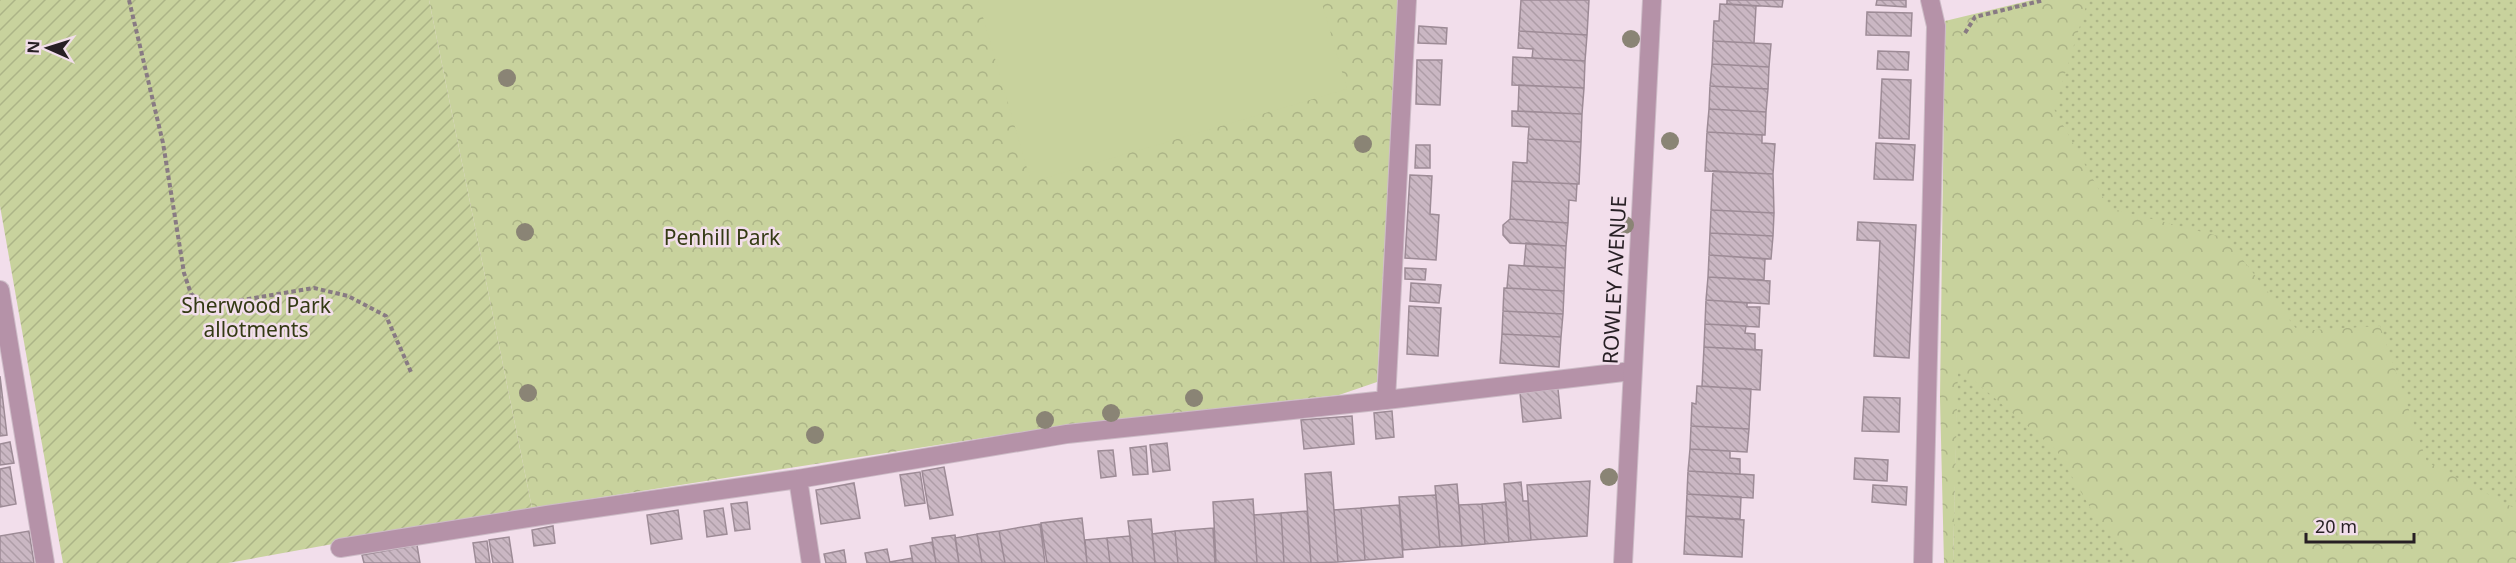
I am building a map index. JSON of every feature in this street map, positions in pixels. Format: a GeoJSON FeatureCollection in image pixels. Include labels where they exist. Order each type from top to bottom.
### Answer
{"type":"FeatureCollection","features":[{"type":"Feature","properties":{"kind":"street"},"geometry":{"type":"LineString","coordinates":[[1386,400],[1407,0]]}},
{"type":"Feature","properties":{"kind":"street","name":"ROWLEY AVENUE"},"geometry":{"type":"LineString","coordinates":[[1623,563],[1652,0]]}},
{"type":"Feature","properties":{"kind":"street"},"geometry":{"type":"LineString","coordinates":[[1923,563],[1936,26],[1930,0]]}},
{"type":"Feature","properties":{"kind":"street"},"geometry":{"type":"LineString","coordinates":[[0,290],[45,563]]}},
{"type":"Feature","properties":{"kind":"street"},"geometry":{"type":"LineString","coordinates":[[340,548],[798,479],[1067,434],[1632,371]]}},
{"type":"Feature","properties":{"kind":"street"},"geometry":{"type":"LineString","coordinates":[[798,479],[811,563]]}},
{"type":"Feature","properties":{"kind":"path"},"geometry":{"type":"LineString","coordinates":[[129,0],[163,143],[184,273],[191,294],[204,303],[218,304],[314,288],[348,296],[386,316],[411,372]]}},
{"type":"Feature","properties":{"kind":"path"},"geometry":{"type":"LineString","coordinates":[[1959,42],[1975,17],[2044,0]]}},
{"type":"Feature","properties":{"kind":"green space","name":"Sherwood Park allotments"},"geometry":{"type":"Polygon","coordinates":[[[0,0],[429,0],[532,508],[228,563],[63,563],[0,206],[0,0]]]}},
{"type":"Feature","properties":{"kind":"green space","name":"Penhill Park"},"geometry":{"type":"Polygon","coordinates":[[[429,0],[1398,0],[1377,382],[1339,395],[1067,425],[532,508],[429,0]]]}},
{"type":"Feature","properties":{"kind":"green space"},"geometry":{"type":"Polygon","coordinates":[[[978,0],[1321,0],[1347,89],[1031,182],[978,0]]]}},
{"type":"Feature","properties":{"kind":"green space"},"geometry":{"type":"Polygon","coordinates":[[[2032,0],[2088,0],[2054,109],[2109,208],[2226,238],[2298,331],[2380,326],[2427,462],[2516,509],[2516,563],[2143,563],[2098,521],[2057,451],[1958,367],[1953,563],[1944,563],[1940,398],[1945,21],[2032,0]]]}},
{"type":"Feature","properties":{"kind":"green space"},"geometry":{"type":"Polygon","coordinates":[[[2060,0],[2516,0],[2516,563],[1953,563],[1964,52],[2060,0]]]}},
{"type":"Feature","properties":{"kind":"building"},"geometry":{"type":"Polygon","coordinates":[[[1521,0],[1589,0],[1587,35],[1519,31],[1521,0]]]}},
{"type":"Feature","properties":{"kind":"building"},"geometry":{"type":"Polygon","coordinates":[[[1727,0],[1783,0],[1782,7],[1727,4],[1727,0]]]}},
{"type":"Feature","properties":{"kind":"building"},"geometry":{"type":"Polygon","coordinates":[[[1877,0],[1906,0],[1906,7],[1876,5],[1877,0]]]}},
{"type":"Feature","properties":{"kind":"building"},"geometry":{"type":"Polygon","coordinates":[[[1720,4],[1756,6],[1754,43],[1713,41],[1714,21],[1719,21],[1720,4]]]}},
{"type":"Feature","properties":{"kind":"building"},"geometry":{"type":"Polygon","coordinates":[[[1867,12],[1912,13],[1911,36],[1866,35],[1867,12]]]}},
{"type":"Feature","properties":{"kind":"building"},"geometry":{"type":"Polygon","coordinates":[[[1419,26],[1447,28],[1446,44],[1418,43],[1419,26]]]}},
{"type":"Feature","properties":{"kind":"building"},"geometry":{"type":"Polygon","coordinates":[[[1519,31],[1587,35],[1585,61],[1532,58],[1533,49],[1518,48],[1519,31]]]}},
{"type":"Feature","properties":{"kind":"building"},"geometry":{"type":"Polygon","coordinates":[[[1713,41],[1771,44],[1769,67],[1712,64],[1713,41]]]}},
{"type":"Feature","properties":{"kind":"building"},"geometry":{"type":"Polygon","coordinates":[[[1878,51],[1909,52],[1908,70],[1877,69],[1878,51]]]}},
{"type":"Feature","properties":{"kind":"building"},"geometry":{"type":"Polygon","coordinates":[[[1513,57],[1585,61],[1584,88],[1512,85],[1513,57]]]}},
{"type":"Feature","properties":{"kind":"building"},"geometry":{"type":"Polygon","coordinates":[[[1417,60],[1442,60],[1440,105],[1416,104],[1417,60]]]}},
{"type":"Feature","properties":{"kind":"building"},"geometry":{"type":"Polygon","coordinates":[[[1712,64],[1769,67],[1768,89],[1710,86],[1712,64]]]}},
{"type":"Feature","properties":{"kind":"building"},"geometry":{"type":"Polygon","coordinates":[[[1882,79],[1911,80],[1909,139],[1879,138],[1882,79]]]}},
{"type":"Feature","properties":{"kind":"building"},"geometry":{"type":"Polygon","coordinates":[[[1519,85],[1584,88],[1582,114],[1518,111],[1519,85]]]}},
{"type":"Feature","properties":{"kind":"building"},"geometry":{"type":"Polygon","coordinates":[[[1710,86],[1768,89],[1766,112],[1709,109],[1710,86]]]}},
{"type":"Feature","properties":{"kind":"building"},"geometry":{"type":"Polygon","coordinates":[[[1709,109],[1766,112],[1765,135],[1707,132],[1709,109]]]}},
{"type":"Feature","properties":{"kind":"building"},"geometry":{"type":"Polygon","coordinates":[[[1512,111],[1582,114],[1581,142],[1528,139],[1529,127],[1512,126],[1512,111]]]}},
{"type":"Feature","properties":{"kind":"building"},"geometry":{"type":"Polygon","coordinates":[[[1707,132],[1762,135],[1762,143],[1775,144],[1773,174],[1705,171],[1707,132]]]}},
{"type":"Feature","properties":{"kind":"building"},"geometry":{"type":"Polygon","coordinates":[[[1528,139],[1581,142],[1579,184],[1512,181],[1513,162],[1527,163],[1528,139]]]}},
{"type":"Feature","properties":{"kind":"building"},"geometry":{"type":"Polygon","coordinates":[[[1876,143],[1915,145],[1913,180],[1874,179],[1876,143]]]}},
{"type":"Feature","properties":{"kind":"building"},"geometry":{"type":"Polygon","coordinates":[[[1416,145],[1430,145],[1430,168],[1415,168],[1416,145]]]}},
{"type":"Feature","properties":{"kind":"building"},"geometry":{"type":"Polygon","coordinates":[[[1713,171],[1773,174],[1774,213],[1711,210],[1713,171]]]}},
{"type":"Feature","properties":{"kind":"building"},"geometry":{"type":"Polygon","coordinates":[[[1410,175],[1432,176],[1430,214],[1439,215],[1436,260],[1405,258],[1410,175]]]}},
{"type":"Feature","properties":{"kind":"building"},"geometry":{"type":"Polygon","coordinates":[[[1512,181],[1577,184],[1576,201],[1569,200],[1568,223],[1510,219],[1512,181]]]}},
{"type":"Feature","properties":{"kind":"building"},"geometry":{"type":"Polygon","coordinates":[[[1711,210],[1774,213],[1773,236],[1710,233],[1711,210]]]}},
{"type":"Feature","properties":{"kind":"building"},"geometry":{"type":"Polygon","coordinates":[[[1510,219],[1568,223],[1566,246],[1510,243],[1503,235],[1503,225],[1510,219]]]}},
{"type":"Feature","properties":{"kind":"building"},"geometry":{"type":"Polygon","coordinates":[[[1858,222],[1916,225],[1909,358],[1874,356],[1880,241],[1857,240],[1858,222]]]}},
{"type":"Feature","properties":{"kind":"building"},"geometry":{"type":"Polygon","coordinates":[[[1710,233],[1773,236],[1771,259],[1709,255],[1710,233]]]}},
{"type":"Feature","properties":{"kind":"building"},"geometry":{"type":"Polygon","coordinates":[[[1526,243],[1566,246],[1565,268],[1524,266],[1526,243]]]}},
{"type":"Feature","properties":{"kind":"building"},"geometry":{"type":"Polygon","coordinates":[[[1709,255],[1765,259],[1764,280],[1708,277],[1709,255]]]}},
{"type":"Feature","properties":{"kind":"building"},"geometry":{"type":"Polygon","coordinates":[[[1509,265],[1565,268],[1564,291],[1507,288],[1509,265]]]}},
{"type":"Feature","properties":{"kind":"building"},"geometry":{"type":"Polygon","coordinates":[[[1405,268],[1426,269],[1425,280],[1405,279],[1405,268]]]}},
{"type":"Feature","properties":{"kind":"building"},"geometry":{"type":"Polygon","coordinates":[[[1708,277],[1770,281],[1769,304],[1706,300],[1708,277]]]}},
{"type":"Feature","properties":{"kind":"building"},"geometry":{"type":"Polygon","coordinates":[[[1411,283],[1441,285],[1439,303],[1410,301],[1411,283]]]}},
{"type":"Feature","properties":{"kind":"building"},"geometry":{"type":"Polygon","coordinates":[[[1504,288],[1564,291],[1563,314],[1503,311],[1504,288]]]}},
{"type":"Feature","properties":{"kind":"building"},"geometry":{"type":"Polygon","coordinates":[[[1706,300],[1747,303],[1747,307],[1760,307],[1759,327],[1705,324],[1706,300]]]}},
{"type":"Feature","properties":{"kind":"building"},"geometry":{"type":"Polygon","coordinates":[[[1409,306],[1441,308],[1438,356],[1407,354],[1409,306]]]}},
{"type":"Feature","properties":{"kind":"building"},"geometry":{"type":"Polygon","coordinates":[[[1503,311],[1563,314],[1561,337],[1502,334],[1503,311]]]}},
{"type":"Feature","properties":{"kind":"building"},"geometry":{"type":"Polygon","coordinates":[[[1705,324],[1746,326],[1745,333],[1755,334],[1755,350],[1704,347],[1705,324]]]}},
{"type":"Feature","properties":{"kind":"building"},"geometry":{"type":"Polygon","coordinates":[[[1502,334],[1561,337],[1559,367],[1500,363],[1502,334]]]}},
{"type":"Feature","properties":{"kind":"building"},"geometry":{"type":"Polygon","coordinates":[[[1704,347],[1762,350],[1760,390],[1702,386],[1704,347]]]}},
{"type":"Feature","properties":{"kind":"building"},"geometry":{"type":"Polygon","coordinates":[[[0,376],[7,435],[0,436],[0,376]]]}},
{"type":"Feature","properties":{"kind":"building"},"geometry":{"type":"Polygon","coordinates":[[[1697,386],[1751,389],[1749,429],[1691,426],[1692,403],[1696,404],[1697,386]]]}},
{"type":"Feature","properties":{"kind":"building"},"geometry":{"type":"Polygon","coordinates":[[[1558,389],[1561,418],[1523,422],[1520,393],[1558,389]]]}},
{"type":"Feature","properties":{"kind":"building"},"geometry":{"type":"Polygon","coordinates":[[[1864,397],[1900,398],[1899,432],[1862,431],[1864,397]]]}},
{"type":"Feature","properties":{"kind":"building"},"geometry":{"type":"Polygon","coordinates":[[[1392,411],[1394,437],[1376,439],[1374,413],[1392,411]]]}},
{"type":"Feature","properties":{"kind":"building"},"geometry":{"type":"Polygon","coordinates":[[[1352,416],[1354,444],[1304,449],[1301,420],[1352,416]]]}},
{"type":"Feature","properties":{"kind":"building"},"geometry":{"type":"Polygon","coordinates":[[[1691,426],[1749,429],[1747,452],[1690,449],[1691,426]]]}},
{"type":"Feature","properties":{"kind":"building"},"geometry":{"type":"Polygon","coordinates":[[[10,442],[14,463],[0,465],[0,444],[10,442]]]}},
{"type":"Feature","properties":{"kind":"building"},"geometry":{"type":"Polygon","coordinates":[[[1167,443],[1170,470],[1153,472],[1150,445],[1167,443]]]}},
{"type":"Feature","properties":{"kind":"building"},"geometry":{"type":"Polygon","coordinates":[[[1146,446],[1148,474],[1133,475],[1130,448],[1146,446]]]}},
{"type":"Feature","properties":{"kind":"building"},"geometry":{"type":"Polygon","coordinates":[[[1690,449],[1730,451],[1730,458],[1740,459],[1740,474],[1688,471],[1690,449]]]}},
{"type":"Feature","properties":{"kind":"building"},"geometry":{"type":"Polygon","coordinates":[[[1113,450],[1116,476],[1101,478],[1098,451],[1113,450]]]}},
{"type":"Feature","properties":{"kind":"building"},"geometry":{"type":"Polygon","coordinates":[[[1855,458],[1888,460],[1887,481],[1854,479],[1855,458]]]}},
{"type":"Feature","properties":{"kind":"building"},"geometry":{"type":"Polygon","coordinates":[[[10,467],[16,504],[0,507],[0,469],[10,467]]]}},
{"type":"Feature","properties":{"kind":"building"},"geometry":{"type":"Polygon","coordinates":[[[944,467],[953,515],[930,519],[922,471],[944,467]]]}},
{"type":"Feature","properties":{"kind":"building"},"geometry":{"type":"Polygon","coordinates":[[[1688,471],[1754,475],[1753,498],[1687,494],[1688,471]]]}},
{"type":"Feature","properties":{"kind":"building"},"geometry":{"type":"Polygon","coordinates":[[[920,472],[925,503],[905,506],[900,475],[920,472]]]}},
{"type":"Feature","properties":{"kind":"building"},"geometry":{"type":"Polygon","coordinates":[[[1331,472],[1338,562],[1311,563],[1305,474],[1331,472]]]}},
{"type":"Feature","properties":{"kind":"building"},"geometry":{"type":"Polygon","coordinates":[[[1590,481],[1587,536],[1531,540],[1527,485],[1590,481]]]}},
{"type":"Feature","properties":{"kind":"building"},"geometry":{"type":"Polygon","coordinates":[[[1521,482],[1523,501],[1528,501],[1531,540],[1509,542],[1504,484],[1521,482]]]}},
{"type":"Feature","properties":{"kind":"building"},"geometry":{"type":"Polygon","coordinates":[[[854,483],[860,518],[821,524],[816,490],[854,483]]]}},
{"type":"Feature","properties":{"kind":"building"},"geometry":{"type":"Polygon","coordinates":[[[1457,484],[1462,546],[1440,547],[1435,486],[1457,484]]]}},
{"type":"Feature","properties":{"kind":"building"},"geometry":{"type":"Polygon","coordinates":[[[1873,485],[1907,487],[1906,505],[1872,502],[1873,485]]]}},
{"type":"Feature","properties":{"kind":"building"},"geometry":{"type":"Polygon","coordinates":[[[1687,494],[1741,497],[1740,519],[1686,516],[1687,494]]]}},
{"type":"Feature","properties":{"kind":"building"},"geometry":{"type":"Polygon","coordinates":[[[1436,495],[1440,547],[1403,550],[1399,497],[1436,495]]]}},
{"type":"Feature","properties":{"kind":"building"},"geometry":{"type":"Polygon","coordinates":[[[1253,499],[1257,563],[1216,563],[1213,502],[1253,499]]]}},
{"type":"Feature","properties":{"kind":"building"},"geometry":{"type":"Polygon","coordinates":[[[747,502],[750,529],[735,531],[731,504],[747,502]]]}},
{"type":"Feature","properties":{"kind":"building"},"geometry":{"type":"Polygon","coordinates":[[[1506,502],[1509,542],[1485,544],[1482,504],[1506,502]]]}},
{"type":"Feature","properties":{"kind":"building"},"geometry":{"type":"Polygon","coordinates":[[[1482,504],[1485,544],[1462,546],[1459,505],[1482,504]]]}},
{"type":"Feature","properties":{"kind":"building"},"geometry":{"type":"Polygon","coordinates":[[[1399,505],[1403,557],[1365,560],[1361,508],[1399,505]]]}},
{"type":"Feature","properties":{"kind":"building"},"geometry":{"type":"Polygon","coordinates":[[[723,508],[727,534],[707,537],[704,511],[723,508]]]}},
{"type":"Feature","properties":{"kind":"building"},"geometry":{"type":"Polygon","coordinates":[[[1361,508],[1365,560],[1338,562],[1334,510],[1361,508]]]}},
{"type":"Feature","properties":{"kind":"building"},"geometry":{"type":"Polygon","coordinates":[[[678,510],[682,539],[651,544],[647,515],[678,510]]]}},
{"type":"Feature","properties":{"kind":"building"},"geometry":{"type":"Polygon","coordinates":[[[1307,511],[1311,563],[1284,563],[1281,513],[1307,511]]]}},
{"type":"Feature","properties":{"kind":"building"},"geometry":{"type":"Polygon","coordinates":[[[1281,513],[1284,563],[1257,563],[1254,515],[1281,513]]]}},
{"type":"Feature","properties":{"kind":"building"},"geometry":{"type":"Polygon","coordinates":[[[1686,516],[1744,520],[1742,557],[1684,554],[1686,516]]]}},
{"type":"Feature","properties":{"kind":"building"},"geometry":{"type":"Polygon","coordinates":[[[1082,518],[1087,563],[1047,563],[1041,523],[1082,518]]]}},
{"type":"Feature","properties":{"kind":"building"},"geometry":{"type":"Polygon","coordinates":[[[1151,519],[1155,563],[1133,563],[1128,521],[1151,519]]]}},
{"type":"Feature","properties":{"kind":"building"},"geometry":{"type":"Polygon","coordinates":[[[1040,524],[1045,563],[1005,563],[999,531],[1040,524]]]}},
{"type":"Feature","properties":{"kind":"building"},"geometry":{"type":"Polygon","coordinates":[[[553,526],[555,543],[534,546],[532,530],[553,526]]]}},
{"type":"Feature","properties":{"kind":"building"},"geometry":{"type":"Polygon","coordinates":[[[1213,528],[1215,563],[1178,563],[1175,531],[1213,528]]]}},
{"type":"Feature","properties":{"kind":"building"},"geometry":{"type":"Polygon","coordinates":[[[29,531],[34,563],[0,563],[0,536],[29,531]]]}},
{"type":"Feature","properties":{"kind":"building"},"geometry":{"type":"Polygon","coordinates":[[[999,531],[1005,563],[982,563],[977,534],[999,531]]]}},
{"type":"Feature","properties":{"kind":"building"},"geometry":{"type":"Polygon","coordinates":[[[1175,531],[1178,563],[1155,563],[1152,534],[1175,531]]]}},
{"type":"Feature","properties":{"kind":"building"},"geometry":{"type":"Polygon","coordinates":[[[977,534],[982,563],[959,563],[955,538],[977,534]]]}},
{"type":"Feature","properties":{"kind":"building"},"geometry":{"type":"Polygon","coordinates":[[[955,535],[959,563],[936,563],[932,538],[955,535]]]}},
{"type":"Feature","properties":{"kind":"building"},"geometry":{"type":"Polygon","coordinates":[[[1130,536],[1133,563],[1110,563],[1107,538],[1130,536]]]}},
{"type":"Feature","properties":{"kind":"building"},"geometry":{"type":"Polygon","coordinates":[[[509,537],[513,563],[493,563],[489,540],[509,537]]]}},
{"type":"Feature","properties":{"kind":"building"},"geometry":{"type":"Polygon","coordinates":[[[1107,538],[1110,563],[1087,563],[1085,540],[1107,538]]]}},
{"type":"Feature","properties":{"kind":"building"},"geometry":{"type":"Polygon","coordinates":[[[487,541],[490,563],[476,563],[473,543],[487,541]]]}},
{"type":"Feature","properties":{"kind":"building"},"geometry":{"type":"Polygon","coordinates":[[[932,542],[936,563],[913,563],[910,546],[932,542]]]}},
{"type":"Feature","properties":{"kind":"building"},"geometry":{"type":"Polygon","coordinates":[[[417,545],[420,563],[364,563],[362,555],[417,545]]]}},
{"type":"Feature","properties":{"kind":"building"},"geometry":{"type":"Polygon","coordinates":[[[887,549],[890,563],[867,563],[865,553],[887,549]]]}},
{"type":"Feature","properties":{"kind":"building"},"geometry":{"type":"Polygon","coordinates":[[[844,550],[846,563],[826,563],[824,554],[844,550]]]}},
{"type":"Feature","properties":{"kind":"building"},"geometry":{"type":"Polygon","coordinates":[[[912,558],[913,563],[890,563],[890,562],[912,558]]]}}]}
